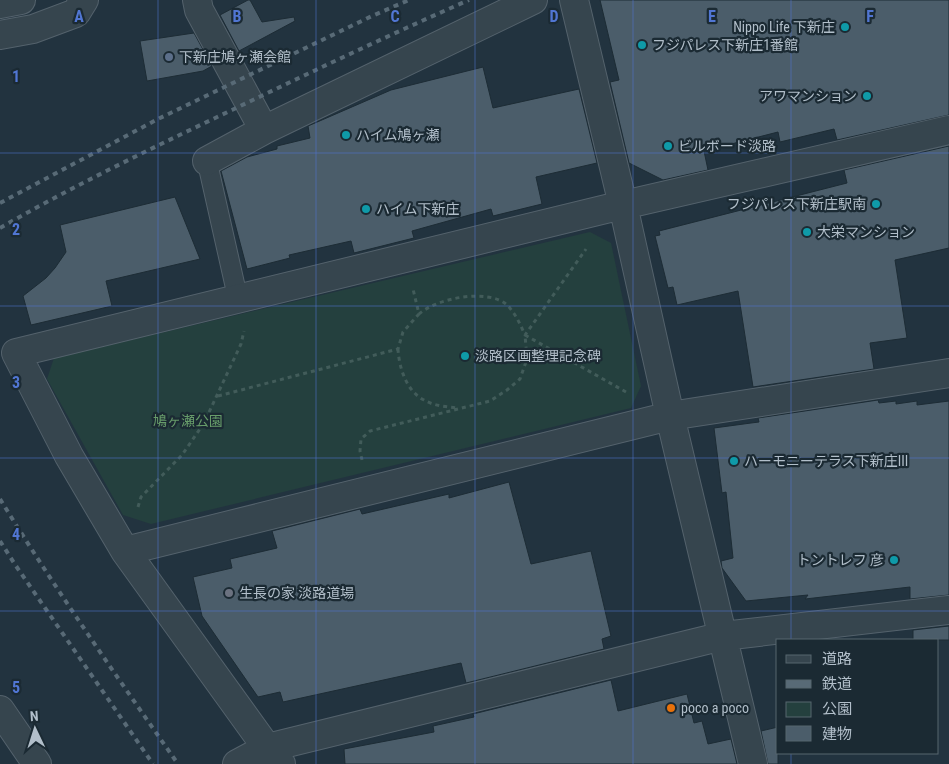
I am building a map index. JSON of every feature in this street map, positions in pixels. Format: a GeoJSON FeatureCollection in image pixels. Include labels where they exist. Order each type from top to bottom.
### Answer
{"type":"FeatureCollection","features":[{"type":"Feature","properties":{"kind":"street"},"geometry":{"type":"LineString","coordinates":[[0,4],[21,0]]}},
{"type":"Feature","properties":{"kind":"street"},"geometry":{"type":"LineString","coordinates":[[0,35],[33,29],[76,13],[84,0]]}},
{"type":"Feature","properties":{"kind":"street"},"geometry":{"type":"LineString","coordinates":[[197,0],[199,10],[264,130]]}},
{"type":"Feature","properties":{"kind":"street"},"geometry":{"type":"LineString","coordinates":[[207,161],[264,130],[533,0]]}},
{"type":"Feature","properties":{"kind":"street"},"geometry":{"type":"LineString","coordinates":[[574,0],[753,764]]}},
{"type":"Feature","properties":{"kind":"street"},"geometry":{"type":"LineString","coordinates":[[274,756],[125,551],[69,456],[16,354],[406,258],[949,130]]}},
{"type":"Feature","properties":{"kind":"street"},"geometry":{"type":"LineString","coordinates":[[125,551],[670,416],[949,373]]}},
{"type":"Feature","properties":{"kind":"street"},"geometry":{"type":"LineString","coordinates":[[238,764],[723,636],[949,610]]}},
{"type":"Feature","properties":{"kind":"street"},"geometry":{"type":"LineString","coordinates":[[0,710],[37,764]]}},
{"type":"Feature","properties":{"kind":"lane"},"geometry":{"type":"LineString","coordinates":[[207,161],[238,299]]}},
{"type":"Feature","properties":{"kind":"path"},"geometry":{"type":"LineString","coordinates":[[525,335],[591,242]]}},
{"type":"Feature","properties":{"kind":"path"},"geometry":{"type":"LineString","coordinates":[[406,258],[419,314]]}},
{"type":"Feature","properties":{"kind":"path"},"geometry":{"type":"LineString","coordinates":[[369,490],[360,451],[361,439],[370,430],[462,409],[490,401],[520,379],[527,360],[525,335],[519,320],[506,304],[488,298],[469,296],[442,301],[425,308],[403,332],[398,349],[401,370],[409,386],[423,400],[441,406],[462,409]]}},
{"type":"Feature","properties":{"kind":"path"},"geometry":{"type":"LineString","coordinates":[[125,551],[141,497],[182,455],[204,423],[241,344],[244,327],[238,299]]}},
{"type":"Feature","properties":{"kind":"path"},"geometry":{"type":"LineString","coordinates":[[525,335],[630,393]]}},
{"type":"Feature","properties":{"kind":"path"},"geometry":{"type":"LineString","coordinates":[[217,396],[398,349]]}},
{"type":"Feature","properties":{"kind":"green space","name":"鳩ヶ瀬公園"},"geometry":{"type":"Polygon","coordinates":[[[590,232],[611,243],[641,386],[631,408],[151,524],[123,515],[47,379],[54,358],[590,232]]]}},
{"type":"Feature","properties":{"kind":"building"},"geometry":{"type":"Polygon","coordinates":[[[250,0],[262,22],[294,17],[295,21],[239,51],[220,15],[250,0]]]}},
{"type":"Feature","properties":{"kind":"building"},"geometry":{"type":"Polygon","coordinates":[[[600,0],[949,0],[949,115],[837,140],[834,129],[780,142],[778,132],[704,151],[708,170],[663,180],[629,163],[610,82],[619,80],[600,0]]]}},
{"type":"Feature","properties":{"kind":"building","name":"下新庄鳩ヶ瀬会館"},"geometry":{"type":"Polygon","coordinates":[[[194,33],[212,66],[203,71],[147,81],[140,41],[194,33]]]}},
{"type":"Feature","properties":{"kind":"building"},"geometry":{"type":"Polygon","coordinates":[[[483,67],[493,108],[579,89],[597,163],[536,177],[542,204],[493,216],[491,209],[412,231],[414,238],[354,253],[351,241],[289,255],[290,258],[247,269],[221,171],[247,157],[277,149],[277,146],[310,138],[308,126],[391,90],[483,67]]]}},
{"type":"Feature","properties":{"kind":"building"},"geometry":{"type":"Polygon","coordinates":[[[949,146],[949,248],[895,260],[907,338],[870,343],[874,369],[753,387],[738,291],[677,305],[673,287],[668,288],[655,236],[660,235],[659,231],[847,183],[844,170],[949,146]]]}},
{"type":"Feature","properties":{"kind":"building"},"geometry":{"type":"Polygon","coordinates":[[[175,197],[200,259],[106,281],[112,306],[31,325],[23,296],[46,278],[66,252],[60,225],[175,197]]]}},
{"type":"Feature","properties":{"kind":"building"},"geometry":{"type":"Polygon","coordinates":[[[878,400],[879,403],[896,401],[896,404],[917,401],[917,405],[949,401],[949,595],[910,599],[910,587],[805,599],[808,595],[746,601],[722,568],[721,561],[733,558],[726,492],[722,493],[714,428],[759,422],[758,418],[878,400]]]}},
{"type":"Feature","properties":{"kind":"building"},"geometry":{"type":"Polygon","coordinates":[[[509,482],[531,564],[591,551],[611,636],[602,639],[604,649],[466,683],[461,663],[283,702],[280,692],[258,697],[202,616],[193,577],[232,568],[230,559],[277,548],[272,531],[360,509],[362,514],[449,494],[449,498],[509,482]]]}},
{"type":"Feature","properties":{"kind":"building"},"geometry":{"type":"Polygon","coordinates":[[[949,626],[949,640],[913,639],[913,630],[949,626]]]}},
{"type":"Feature","properties":{"kind":"building"},"geometry":{"type":"Polygon","coordinates":[[[611,680],[618,711],[687,694],[694,723],[702,721],[708,744],[731,739],[737,764],[345,764],[344,749],[434,732],[433,726],[474,717],[473,714],[611,680]]]}},
{"type":"Feature","properties":{"kind":"building"},"geometry":{"type":"Polygon","coordinates":[[[776,727],[778,764],[768,764],[761,731],[776,727]]]}},
{"type":"Feature","properties":{"kind":"railway"},"geometry":{"type":"LineString","coordinates":[[0,203],[158,119],[409,0]]}},
{"type":"Feature","properties":{"kind":"railway"},"geometry":{"type":"LineString","coordinates":[[0,228],[173,138],[469,0]]}},
{"type":"Feature","properties":{"kind":"railway"},"geometry":{"type":"LineString","coordinates":[[0,499],[65,600],[178,764]]}},
{"type":"Feature","properties":{"kind":"railway"},"geometry":{"type":"LineString","coordinates":[[0,541],[153,764]]}},
{"type":"Feature","properties":{"kind":"place","name":"Nippo Life 下新庄"},"geometry":{"type":"Point","coordinates":[845,27]}},
{"type":"Feature","properties":{"kind":"place","name":"フジパレス下新庄1番館"},"geometry":{"type":"Point","coordinates":[642,45]}},
{"type":"Feature","properties":{"kind":"place","name":"下新庄鳩ヶ瀬会館"},"geometry":{"type":"Point","coordinates":[169,57]}},
{"type":"Feature","properties":{"kind":"place","name":"アワマンション"},"geometry":{"type":"Point","coordinates":[867,96]}},
{"type":"Feature","properties":{"kind":"place","name":"ハイム鳩ヶ瀬"},"geometry":{"type":"Point","coordinates":[346,135]}},
{"type":"Feature","properties":{"kind":"place","name":"ビルボード淡路"},"geometry":{"type":"Point","coordinates":[668,146]}},
{"type":"Feature","properties":{"kind":"place","name":"フジパレス下新庄駅南"},"geometry":{"type":"Point","coordinates":[876,204]}},
{"type":"Feature","properties":{"kind":"place","name":"ハイム下新庄"},"geometry":{"type":"Point","coordinates":[366,209]}},
{"type":"Feature","properties":{"kind":"place","name":"大栄マンション"},"geometry":{"type":"Point","coordinates":[807,232]}},
{"type":"Feature","properties":{"kind":"place","name":"淡路区画整理記念碑"},"geometry":{"type":"Point","coordinates":[465,356]}},
{"type":"Feature","properties":{"kind":"place","name":"ハーモニーテラス下新庄III"},"geometry":{"type":"Point","coordinates":[734,461]}},
{"type":"Feature","properties":{"kind":"place","name":"トントレフ 彦"},"geometry":{"type":"Point","coordinates":[894,560]}},
{"type":"Feature","properties":{"kind":"place","name":"生長の家 淡路道場"},"geometry":{"type":"Point","coordinates":[229,593]}},
{"type":"Feature","properties":{"kind":"place","name":"poco a poco"},"geometry":{"type":"Point","coordinates":[671,708]}}]}
